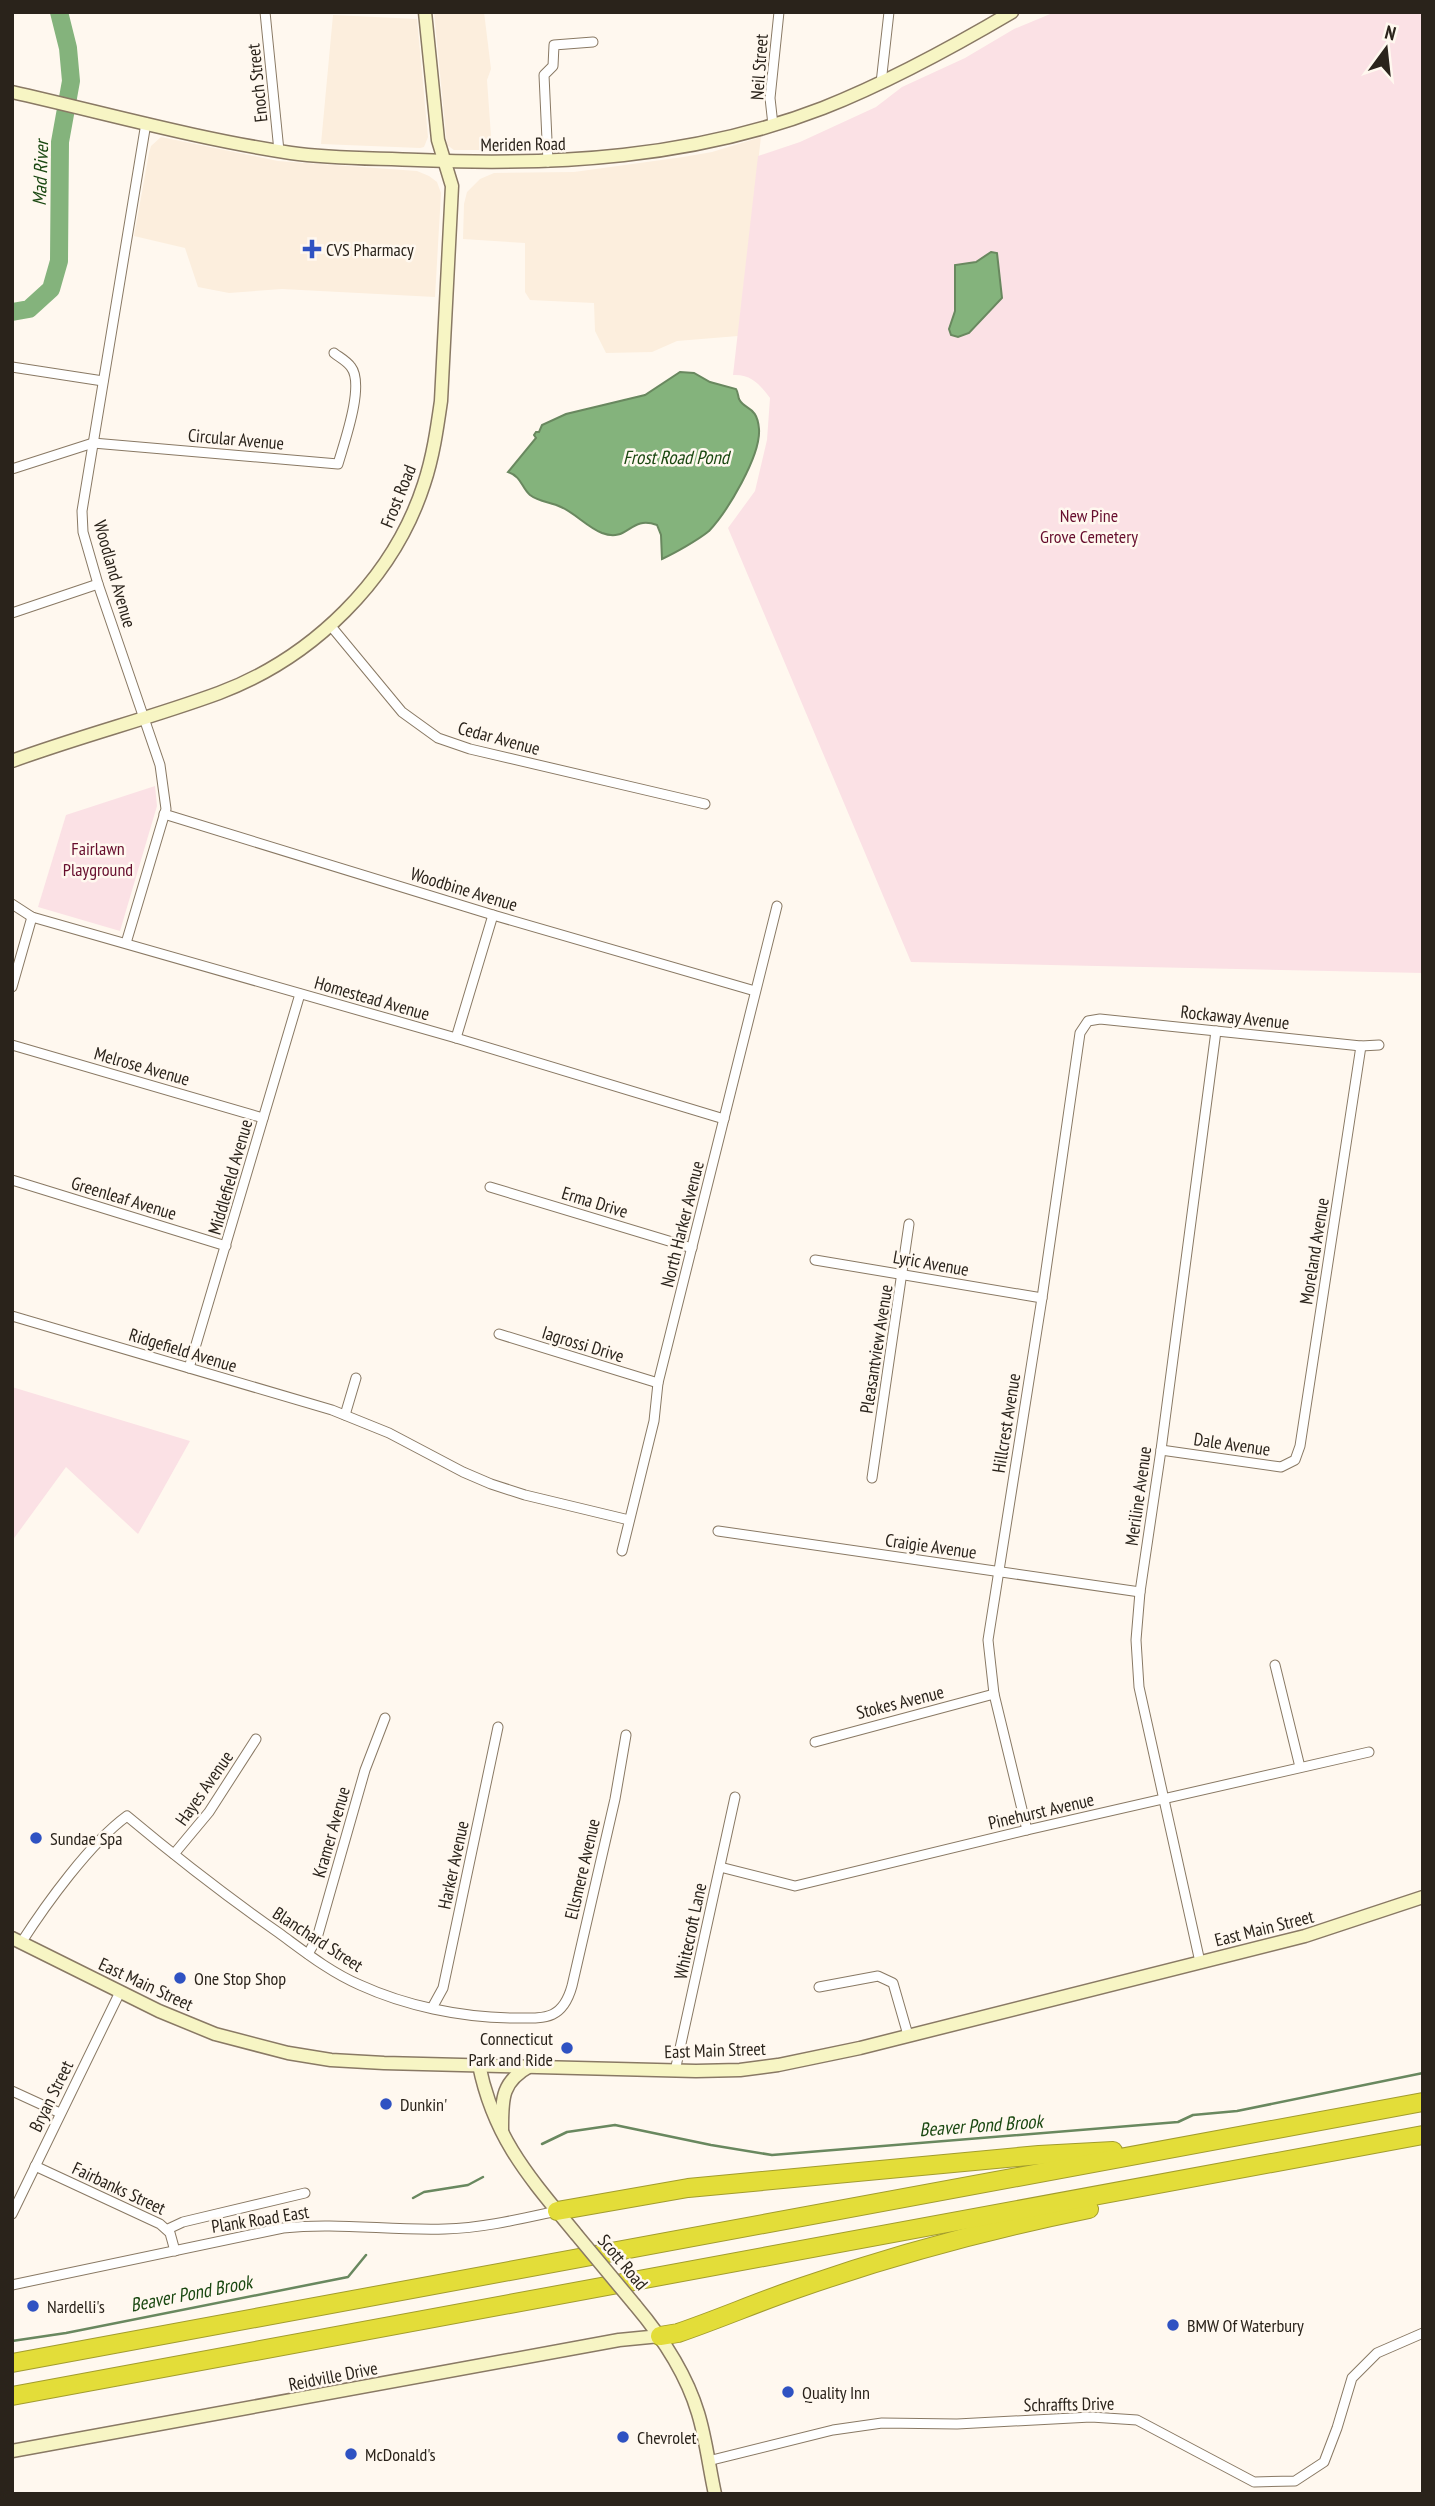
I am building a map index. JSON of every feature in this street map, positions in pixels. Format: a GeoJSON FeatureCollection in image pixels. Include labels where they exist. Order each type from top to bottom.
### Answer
{"type":"FeatureCollection","features":[{"type":"Feature","properties":{"kind":"highway"},"geometry":{"type":"LineString","coordinates":[[12,2363],[1423,2102]]}},
{"type":"Feature","properties":{"kind":"highway"},"geometry":{"type":"LineString","coordinates":[[12,2396],[1423,2135]]}},
{"type":"Feature","properties":{"kind":"highway"},"geometry":{"type":"LineString","coordinates":[[557,2211],[631,2196],[702,2186],[1076,2152],[1112,2151],[1135,2155]]}},
{"type":"Feature","properties":{"kind":"highway"},"geometry":{"type":"LineString","coordinates":[[660,2336],[678,2333],[800,2287],[911,2252],[1114,2203],[1141,2187]]}},
{"type":"Feature","properties":{"kind":"main road","name":"Frost Road"},"geometry":{"type":"LineString","coordinates":[[12,761],[219,693],[295,653],[330,625],[365,591],[410,520],[430,464],[440,401],[452,186],[438,140],[425,12]]}},
{"type":"Feature","properties":{"kind":"main road","name":"Meriden Road"},"geometry":{"type":"LineString","coordinates":[[12,92],[279,151],[322,156],[548,162],[667,149],[774,125],[881,83],[1012,12]]}},
{"type":"Feature","properties":{"kind":"main road","name":"East Main Street"},"geometry":{"type":"LineString","coordinates":[[17,1941],[120,1992],[215,2034],[288,2053],[354,2062],[675,2071],[740,2070],[778,2065],[908,2035],[1314,1934],[1423,1897]]}},
{"type":"Feature","properties":{"kind":"main road","name":"Scott Road"},"geometry":{"type":"LineString","coordinates":[[479,2065],[488,2103],[502,2134],[526,2172],[660,2336],[692,2395],[698,2412],[715,2494]]}},
{"type":"Feature","properties":{"kind":"main road"},"geometry":{"type":"LineString","coordinates":[[502,2134],[502,2102],[507,2085],[517,2074],[530,2066]]}},
{"type":"Feature","properties":{"kind":"main road","name":"Reidville Drive"},"geometry":{"type":"LineString","coordinates":[[12,2451],[619,2340],[660,2336]]}},
{"type":"Feature","properties":{"kind":"street","name":"Enoch Street"},"geometry":{"type":"LineString","coordinates":[[265,12],[279,151]]}},
{"type":"Feature","properties":{"kind":"street","name":"Neil Street"},"geometry":{"type":"LineString","coordinates":[[774,125],[770,99],[779,12]]}},
{"type":"Feature","properties":{"kind":"street"},"geometry":{"type":"LineString","coordinates":[[881,83],[889,12]]}},
{"type":"Feature","properties":{"kind":"street"},"geometry":{"type":"LineString","coordinates":[[548,162],[544,75],[553,66],[554,45],[593,42]]}},
{"type":"Feature","properties":{"kind":"street","name":"Woodland Avenue"},"geometry":{"type":"LineString","coordinates":[[126,943],[166,801],[160,765],[98,584],[82,522],[146,123]]}},
{"type":"Feature","properties":{"kind":"street","name":"Circular Avenue"},"geometry":{"type":"LineString","coordinates":[[12,469],[93,443],[338,464],[348,431],[357,384],[352,368],[334,353]]}},
{"type":"Feature","properties":{"kind":"street"},"geometry":{"type":"LineString","coordinates":[[12,367],[103,381]]}},
{"type":"Feature","properties":{"kind":"street"},"geometry":{"type":"LineString","coordinates":[[12,613],[98,584]]}},
{"type":"Feature","properties":{"kind":"street","name":"Cedar Avenue"},"geometry":{"type":"LineString","coordinates":[[330,625],[402,712],[438,738],[470,749],[705,804]]}},
{"type":"Feature","properties":{"kind":"street","name":"Woodbine Avenue"},"geometry":{"type":"LineString","coordinates":[[164,814],[493,915],[755,991]]}},
{"type":"Feature","properties":{"kind":"street","name":"Homestead Avenue"},"geometry":{"type":"LineString","coordinates":[[12,904],[32,917],[456,1038],[724,1119]]}},
{"type":"Feature","properties":{"kind":"street","name":"North Harker Avenue"},"geometry":{"type":"LineString","coordinates":[[622,1551],[654,1421],[658,1383],[776,906]]}},
{"type":"Feature","properties":{"kind":"street"},"geometry":{"type":"LineString","coordinates":[[456,1038],[493,915]]}},
{"type":"Feature","properties":{"kind":"street"},"geometry":{"type":"LineString","coordinates":[[12,987],[32,917]]}},
{"type":"Feature","properties":{"kind":"street","name":"Middlefield Avenue"},"geometry":{"type":"LineString","coordinates":[[189,1368],[300,994]]}},
{"type":"Feature","properties":{"kind":"street","name":"Rockaway Avenue"},"geometry":{"type":"LineString","coordinates":[[1088,1021],[1100,1019],[1361,1046],[1379,1045]]}},
{"type":"Feature","properties":{"kind":"street","name":"Hillcrest Avenue"},"geometry":{"type":"LineString","coordinates":[[1027,1830],[994,1695],[988,1640],[1042,1298],[1080,1033],[1088,1021]]}},
{"type":"Feature","properties":{"kind":"street","name":"Meriline Avenue"},"geometry":{"type":"LineString","coordinates":[[1200,1962],[1139,1687],[1136,1640],[1140,1592],[1216,1031]]}},
{"type":"Feature","properties":{"kind":"street","name":"Melrose Avenue"},"geometry":{"type":"LineString","coordinates":[[12,1045],[263,1118]]}},
{"type":"Feature","properties":{"kind":"street","name":"Moreland Avenue"},"geometry":{"type":"LineString","coordinates":[[1296,1460],[1361,1046]]}},
{"type":"Feature","properties":{"kind":"street","name":"Greenleaf Avenue"},"geometry":{"type":"LineString","coordinates":[[12,1180],[226,1246]]}},
{"type":"Feature","properties":{"kind":"street","name":"Erma Drive"},"geometry":{"type":"LineString","coordinates":[[490,1187],[692,1248]]}},
{"type":"Feature","properties":{"kind":"street","name":"Pleasantview Avenue"},"geometry":{"type":"LineString","coordinates":[[872,1478],[904,1273],[909,1224]]}},
{"type":"Feature","properties":{"kind":"street","name":"Lyric Avenue"},"geometry":{"type":"LineString","coordinates":[[815,1260],[1042,1298]]}},
{"type":"Feature","properties":{"kind":"street","name":"Ridgefield Avenue"},"geometry":{"type":"LineString","coordinates":[[12,1315],[345,1415],[389,1433],[463,1472],[501,1487],[629,1520]]}},
{"type":"Feature","properties":{"kind":"street","name":"Iagrossi Drive"},"geometry":{"type":"LineString","coordinates":[[499,1334],[658,1383]]}},
{"type":"Feature","properties":{"kind":"street"},"geometry":{"type":"LineString","coordinates":[[345,1415],[356,1378]]}},
{"type":"Feature","properties":{"kind":"street","name":"Dale Avenue"},"geometry":{"type":"LineString","coordinates":[[1161,1450],[1282,1467],[1296,1460]]}},
{"type":"Feature","properties":{"kind":"street","name":"Craigie Avenue"},"geometry":{"type":"LineString","coordinates":[[718,1531],[1140,1592]]}},
{"type":"Feature","properties":{"kind":"street"},"geometry":{"type":"LineString","coordinates":[[1275,1665],[1300,1767]]}},
{"type":"Feature","properties":{"kind":"street","name":"Stokes Avenue"},"geometry":{"type":"LineString","coordinates":[[814,1742],[994,1695]]}},
{"type":"Feature","properties":{"kind":"street","name":"Kramer Avenue"},"geometry":{"type":"LineString","coordinates":[[308,1954],[317,1938],[365,1770],[385,1718]]}},
{"type":"Feature","properties":{"kind":"street","name":"Harker Avenue"},"geometry":{"type":"LineString","coordinates":[[432,2008],[443,1988],[498,1727]]}},
{"type":"Feature","properties":{"kind":"street","name":"Ellsmere Avenue"},"geometry":{"type":"LineString","coordinates":[[562,2009],[572,1986],[615,1800],[626,1735]]}},
{"type":"Feature","properties":{"kind":"street","name":"Hayes Avenue"},"geometry":{"type":"LineString","coordinates":[[174,1854],[214,1805],[256,1739]]}},
{"type":"Feature","properties":{"kind":"street","name":"Pinehurst Avenue"},"geometry":{"type":"LineString","coordinates":[[720,1867],[795,1886],[1369,1752]]}},
{"type":"Feature","properties":{"kind":"street","name":"Whitecroft Lane"},"geometry":{"type":"LineString","coordinates":[[675,2071],[735,1797]]}},
{"type":"Feature","properties":{"kind":"street","name":"Blanchard Street"},"geometry":{"type":"LineString","coordinates":[[17,1941],[105,1834],[127,1816],[230,1899],[308,1954],[360,1985],[463,2015],[546,2017],[562,2009]]}},
{"type":"Feature","properties":{"kind":"street"},"geometry":{"type":"LineString","coordinates":[[819,1987],[878,1976],[886,1978],[893,1983],[908,2035]]}},
{"type":"Feature","properties":{"kind":"street","name":"Bryan Street"},"geometry":{"type":"LineString","coordinates":[[12,2214],[120,1992]]}},
{"type":"Feature","properties":{"kind":"street"},"geometry":{"type":"LineString","coordinates":[[12,2091],[60,2113]]}},
{"type":"Feature","properties":{"kind":"street","name":"Fairbanks Street"},"geometry":{"type":"LineString","coordinates":[[35,2166],[160,2224],[168,2229],[175,2251]]}},
{"type":"Feature","properties":{"kind":"street"},"geometry":{"type":"LineString","coordinates":[[168,2229],[183,2222],[305,2193]]}},
{"type":"Feature","properties":{"kind":"street","name":"Plank Road East"},"geometry":{"type":"LineString","coordinates":[[12,2285],[285,2227],[328,2225],[454,2229],[557,2211]]}},
{"type":"Feature","properties":{"kind":"street","name":"Schraffts Drive"},"geometry":{"type":"LineString","coordinates":[[708,2461],[833,2430],[882,2423],[957,2424],[1091,2417],[1137,2420],[1254,2482],[1295,2481],[1324,2462],[1352,2378],[1377,2353],[1423,2333]]}},
{"type":"Feature","properties":{"kind":"street"},"geometry":{"type":"LineString","coordinates":[[1254,2482],[1254,2494]]}},
{"type":"Feature","properties":{"kind":"shaded area"},"geometry":{"type":"Polygon","coordinates":[[[434,12],[484,12],[491,69],[487,80],[492,150],[454,150],[447,145],[434,12]]]}},
{"type":"Feature","properties":{"kind":"shaded area"},"geometry":{"type":"Polygon","coordinates":[[[333,15],[417,19],[428,137],[424,147],[321,144],[333,15]]]}},
{"type":"Feature","properties":{"kind":"shaded area"},"geometry":{"type":"Polygon","coordinates":[[[161,137],[278,161],[417,171],[429,176],[437,182],[441,193],[435,297],[282,289],[229,293],[198,287],[185,248],[134,236],[149,153],[151,146],[161,137]]]}},
{"type":"Feature","properties":{"kind":"shaded area"},"geometry":{"type":"Polygon","coordinates":[[[761,137],[738,336],[677,341],[652,352],[606,353],[595,331],[594,303],[530,300],[525,292],[525,243],[463,239],[467,192],[480,179],[494,173],[574,172],[712,152],[761,137]]]}},
{"type":"Feature","properties":{"kind":"green space","name":"New Pine Grove Cemetery"},"geometry":{"type":"Polygon","coordinates":[[[1055,12],[1423,12],[1423,973],[911,962],[728,528],[755,491],[767,440],[770,398],[750,378],[733,375],[758,156],[800,142],[876,107],[902,87],[965,58],[1014,29],[1055,12]]]}},
{"type":"Feature","properties":{"kind":"green space","name":"Fairlawn Playground"},"geometry":{"type":"Polygon","coordinates":[[[155,786],[157,806],[120,931],[38,907],[66,815],[155,786]]]}},
{"type":"Feature","properties":{"kind":"green space"},"geometry":{"type":"Polygon","coordinates":[[[12,1387],[190,1441],[138,1534],[66,1467],[12,1541],[12,1387]]]}},
{"type":"Feature","properties":{"kind":"water"},"geometry":{"type":"Polygon","coordinates":[[[991,252],[997,253],[1002,298],[969,333],[958,337],[951,335],[949,329],[955,311],[955,265],[976,262],[991,252]]]}},
{"type":"Feature","properties":{"kind":"water","name":"Frost Road Pond"},"geometry":{"type":"Polygon","coordinates":[[[680,372],[694,373],[710,382],[736,389],[739,399],[756,416],[759,429],[755,454],[725,511],[709,531],[686,546],[662,559],[661,535],[657,525],[640,523],[618,535],[602,533],[557,505],[534,497],[527,492],[519,479],[508,472],[536,438],[534,435],[542,425],[566,414],[645,395],[680,372]]]}},
{"type":"Feature","properties":{"kind":"waterway","name":"Mad River"},"geometry":{"type":"LineString","coordinates":[[12,312],[29,309],[51,289],[59,261],[60,142],[71,81],[68,48],[59,12]]}},
{"type":"Feature","properties":{"kind":"waterway","name":"Beaver Pond Brook"},"geometry":{"type":"LineString","coordinates":[[542,2144],[567,2132],[615,2125],[772,2155],[1178,2122],[1193,2115],[1237,2111],[1423,2073]]}},
{"type":"Feature","properties":{"kind":"waterway","name":"Beaver Pond Brook"},"geometry":{"type":"LineString","coordinates":[[413,2198],[424,2192],[468,2185],[483,2177]]}},
{"type":"Feature","properties":{"kind":"waterway","name":"Beaver Pond Brook"},"geometry":{"type":"LineString","coordinates":[[12,2341],[66,2333],[348,2277],[366,2255]]}},
{"type":"Feature","properties":{"kind":"place","name":"CVS Pharmacy"},"geometry":{"type":"Point","coordinates":[312,249]}},
{"type":"Feature","properties":{"kind":"place","name":"Sundae Spa"},"geometry":{"type":"Point","coordinates":[36,1838]}},
{"type":"Feature","properties":{"kind":"place","name":"One Stop Shop"},"geometry":{"type":"Point","coordinates":[180,1978]}},
{"type":"Feature","properties":{"kind":"place","name":"Connecticut Park and Ride"},"geometry":{"type":"Point","coordinates":[567,2048]}},
{"type":"Feature","properties":{"kind":"place","name":"Dunkin'"},"geometry":{"type":"Point","coordinates":[386,2104]}},
{"type":"Feature","properties":{"kind":"place","name":"Nardelli's"},"geometry":{"type":"Point","coordinates":[33,2306]}},
{"type":"Feature","properties":{"kind":"place","name":"BMW Of Waterbury"},"geometry":{"type":"Point","coordinates":[1173,2325]}},
{"type":"Feature","properties":{"kind":"place","name":"Quality Inn"},"geometry":{"type":"Point","coordinates":[788,2392]}},
{"type":"Feature","properties":{"kind":"place","name":"Chevrolet"},"geometry":{"type":"Point","coordinates":[623,2437]}},
{"type":"Feature","properties":{"kind":"place","name":"McDonald's"},"geometry":{"type":"Point","coordinates":[351,2454]}}]}
